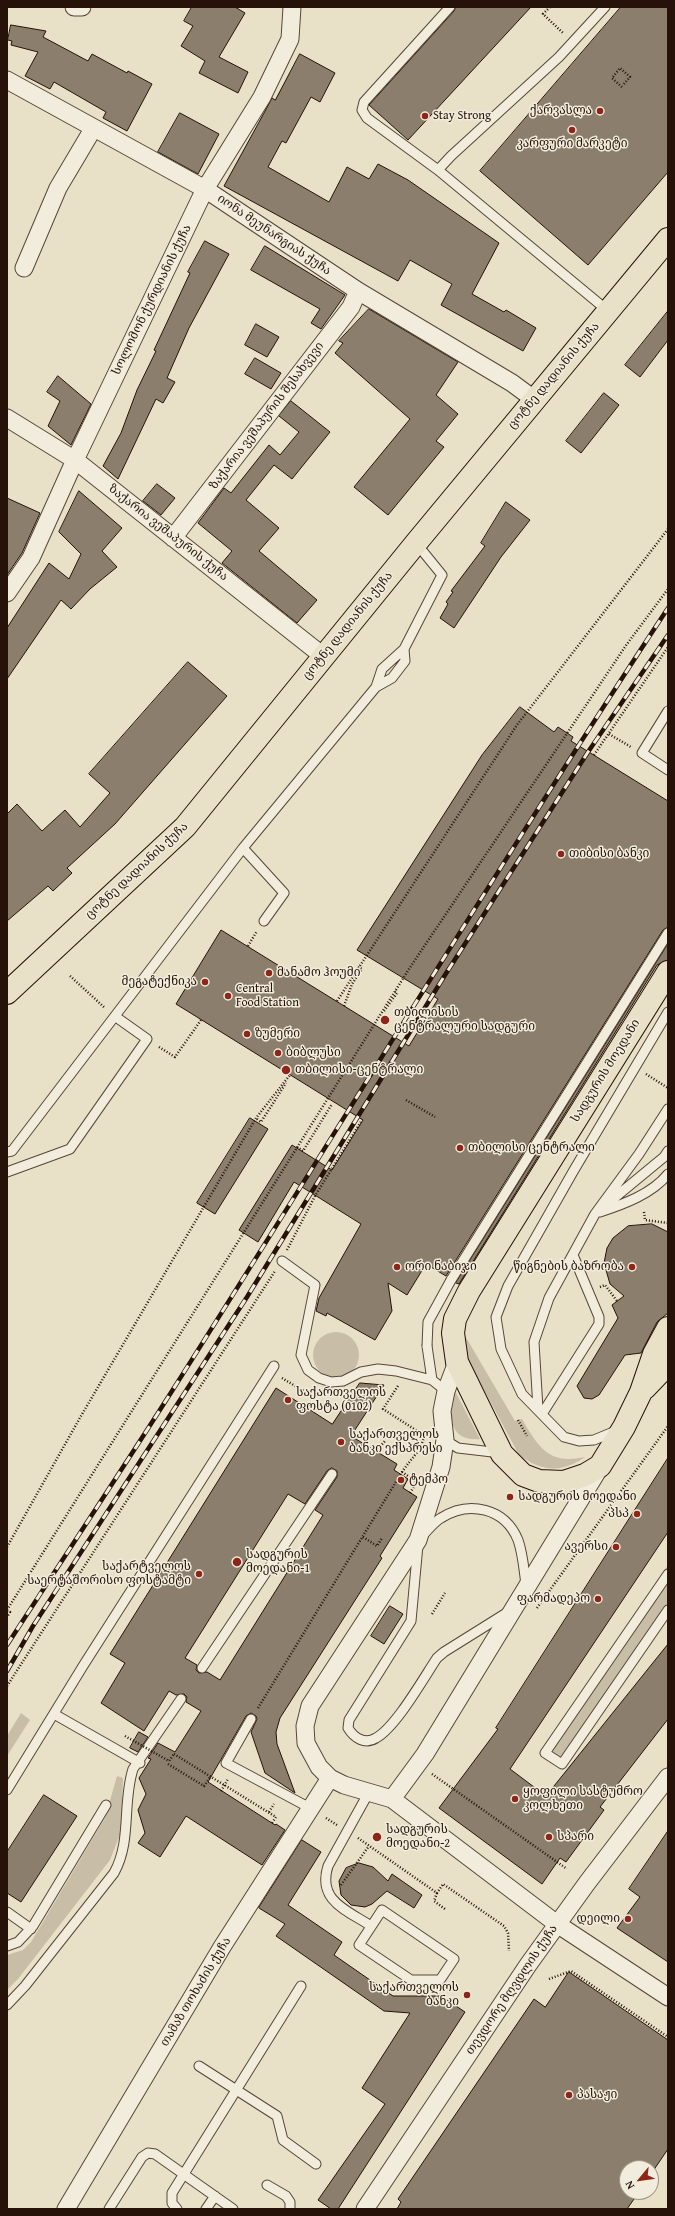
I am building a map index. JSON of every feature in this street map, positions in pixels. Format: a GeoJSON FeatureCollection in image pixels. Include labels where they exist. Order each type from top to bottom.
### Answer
{"type":"FeatureCollection","features":[{"type":"Feature","properties":{"kind":"main road","name":"ცოტნე დადიანის ქუჩა"},"geometry":{"type":"LineString","coordinates":[[7,993],[185,827],[323,656],[668,239]]}},
{"type":"Feature","properties":{"kind":"main road","name":"სადგურის მოედანი"},"geometry":{"type":"LineString","coordinates":[[668,972],[469,1291],[455,1319],[453,1333],[457,1362],[502,1454],[523,1475],[550,1483],[576,1479],[600,1466],[624,1427],[641,1392],[654,1354],[668,1328]]}},
{"type":"Feature","properties":{"kind":"main road"},"geometry":{"type":"LineString","coordinates":[[641,1392],[668,1364]]}},
{"type":"Feature","properties":{"kind":"street"},"geometry":{"type":"LineString","coordinates":[[74,7],[82,7]]}},
{"type":"Feature","properties":{"kind":"street","name":"სოლომონ ქურდიანის ქუჩა"},"geometry":{"type":"LineString","coordinates":[[7,593],[31,558],[75,460],[205,189],[262,97],[290,39],[292,7]]}},
{"type":"Feature","properties":{"kind":"street","name":"იონა მეუნარგიას ქუჩა"},"geometry":{"type":"LineString","coordinates":[[7,80],[93,129],[205,189],[358,291],[512,383],[535,400]]}},
{"type":"Feature","properties":{"kind":"street"},"geometry":{"type":"LineString","coordinates":[[24,268],[58,188],[93,129]]}},
{"type":"Feature","properties":{"kind":"street","name":"ზაქარია ვეშაპურის შესახვევი"},"geometry":{"type":"LineString","coordinates":[[173,538],[351,308],[358,291]]}},
{"type":"Feature","properties":{"kind":"street","name":"ზაქარია ვეშაპურის ქუჩა"},"geometry":{"type":"LineString","coordinates":[[7,418],[75,460],[323,656]]}},
{"type":"Feature","properties":{"kind":"street","name":"სადგურის მოედანი"},"geometry":{"type":"LineString","coordinates":[[457,1362],[446,1391],[442,1411],[445,1440],[441,1467],[418,1540],[334,1668],[306,1716],[306,1743],[318,1767],[330,1778],[344,1785],[392,1799],[425,1754],[510,1611],[600,1466]]}},
{"type":"Feature","properties":{"kind":"street","name":"თევდორე მღვდლის ქუჩა"},"geometry":{"type":"LineString","coordinates":[[365,2209],[557,1924],[668,1777]]}},
{"type":"Feature","properties":{"kind":"street","name":"თამაზ თოხაძის ქუჩა"},"geometry":{"type":"LineString","coordinates":[[66,2209],[222,1947],[330,1778]]}},
{"type":"Feature","properties":{"kind":"street"},"geometry":{"type":"LineString","coordinates":[[392,1799],[557,1924],[668,1997]]}},
{"type":"Feature","properties":{"kind":"lane"},"geometry":{"type":"LineString","coordinates":[[450,7],[364,102],[362,110],[367,118],[438,170],[608,311]]}},
{"type":"Feature","properties":{"kind":"lane"},"geometry":{"type":"LineString","coordinates":[[438,170],[559,57],[605,7]]}},
{"type":"Feature","properties":{"kind":"lane"},"geometry":{"type":"LineString","coordinates":[[7,1152],[12,1151],[244,848],[376,687],[382,669],[404,649],[442,575],[416,543]]}},
{"type":"Feature","properties":{"kind":"lane"},"geometry":{"type":"LineString","coordinates":[[376,687],[392,678],[405,661],[404,649]]}},
{"type":"Feature","properties":{"kind":"lane"},"geometry":{"type":"LineString","coordinates":[[668,711],[642,753],[668,770]]}},
{"type":"Feature","properties":{"kind":"lane"},"geometry":{"type":"LineString","coordinates":[[244,848],[284,893],[264,920]]}},
{"type":"Feature","properties":{"kind":"lane"},"geometry":{"type":"LineString","coordinates":[[432,1380],[426,1346],[428,1322],[451,1280],[668,933]]}},
{"type":"Feature","properties":{"kind":"lane"},"geometry":{"type":"LineString","coordinates":[[624,1427],[594,1440],[579,1441],[564,1437],[522,1394],[501,1348],[496,1317],[508,1286],[668,1012]]}},
{"type":"Feature","properties":{"kind":"lane"},"geometry":{"type":"LineString","coordinates":[[7,1172],[70,1149],[147,1039],[116,1016]]}},
{"type":"Feature","properties":{"kind":"lane"},"geometry":{"type":"LineString","coordinates":[[540,1411],[534,1342],[549,1298],[595,1214],[639,1154],[668,1109]]}},
{"type":"Feature","properties":{"kind":"lane"},"geometry":{"type":"LineString","coordinates":[[595,1214],[664,1157],[668,1151]]}},
{"type":"Feature","properties":{"kind":"lane"},"geometry":{"type":"LineString","coordinates":[[595,1214],[625,1203],[643,1194],[663,1180],[668,1174]]}},
{"type":"Feature","properties":{"kind":"lane"},"geometry":{"type":"LineString","coordinates":[[540,1411],[599,1324],[599,1317],[573,1255]]}},
{"type":"Feature","properties":{"kind":"lane"},"geometry":{"type":"LineString","coordinates":[[282,1260],[315,1285],[301,1355],[308,1370],[319,1378],[331,1382],[343,1381],[361,1372],[378,1369],[432,1380],[446,1391]]}},
{"type":"Feature","properties":{"kind":"lane"},"geometry":{"type":"LineString","coordinates":[[7,1790],[274,1366]]}},
{"type":"Feature","properties":{"kind":"lane"},"geometry":{"type":"LineString","coordinates":[[445,1440],[458,1448],[502,1454]]}},
{"type":"Feature","properties":{"kind":"lane"},"geometry":{"type":"LineString","coordinates":[[202,1668],[332,1474]]}},
{"type":"Feature","properties":{"kind":"lane"},"geometry":{"type":"LineString","coordinates":[[510,1611],[444,1652],[437,1658],[399,1715],[376,1738],[363,1741],[355,1737],[348,1728],[349,1720],[411,1621],[418,1540],[440,1518],[454,1511],[476,1508],[488,1510],[501,1518],[517,1539],[522,1554],[526,1587]]}},
{"type":"Feature","properties":{"kind":"lane"},"geometry":{"type":"LineString","coordinates":[[668,1574],[664,1587],[545,1753],[562,1764],[668,1610]]}},
{"type":"Feature","properties":{"kind":"lane"},"geometry":{"type":"LineString","coordinates":[[8,2003],[25,1986],[114,1873],[120,1862],[126,1837],[130,1780],[133,1770],[140,1763],[181,1699]]}},
{"type":"Feature","properties":{"kind":"lane"},"geometry":{"type":"LineString","coordinates":[[54,1714],[140,1763]]}},
{"type":"Feature","properties":{"kind":"lane"},"geometry":{"type":"LineString","coordinates":[[251,1718],[226,1763],[310,1808]]}},
{"type":"Feature","properties":{"kind":"lane"},"geometry":{"type":"LineString","coordinates":[[369,1792],[328,1866],[324,1879],[326,1891],[338,1904],[372,1926]]}},
{"type":"Feature","properties":{"kind":"lane"},"geometry":{"type":"LineString","coordinates":[[7,1946],[18,1942],[31,1929],[106,1805]]}},
{"type":"Feature","properties":{"kind":"lane"},"geometry":{"type":"LineString","coordinates":[[382,1910],[454,1959],[440,1980],[412,1980],[359,1945],[372,1926],[382,1910]]}},
{"type":"Feature","properties":{"kind":"lane"},"geometry":{"type":"LineString","coordinates":[[7,1912],[31,1929]]}},
{"type":"Feature","properties":{"kind":"lane"},"geometry":{"type":"LineString","coordinates":[[177,2209],[172,2203],[172,2192],[301,1986]]}},
{"type":"Feature","properties":{"kind":"lane"},"geometry":{"type":"LineString","coordinates":[[199,2066],[277,2116],[283,2140],[316,2164]]}},
{"type":"Feature","properties":{"kind":"lane"},"geometry":{"type":"LineString","coordinates":[[109,2209],[142,2157],[148,2153],[155,2154],[233,2209]]}},
{"type":"Feature","properties":{"kind":"lane"},"geometry":{"type":"LineString","coordinates":[[267,2185],[286,2196],[290,2202],[290,2209]]}},
{"type":"Feature","properties":{"kind":"lane"},"geometry":{"type":"LineString","coordinates":[[206,2209],[215,2196]]}},
{"type":"Feature","properties":{"kind":"path"},"geometry":{"type":"LineString","coordinates":[[550,7],[543,14],[572,42]]}},
{"type":"Feature","properties":{"kind":"path"},"geometry":{"type":"LineString","coordinates":[[620,68],[630,77],[623,86],[612,78],[620,68]]}},
{"type":"Feature","properties":{"kind":"path"},"geometry":{"type":"LineString","coordinates":[[337,1001],[517,725],[668,529]]}},
{"type":"Feature","properties":{"kind":"path"},"geometry":{"type":"LineString","coordinates":[[7,1617],[10,1612],[7,1610],[395,991],[627,644],[668,589]]}},
{"type":"Feature","properties":{"kind":"path"},"geometry":{"type":"LineString","coordinates":[[594,755],[668,648]]}},
{"type":"Feature","properties":{"kind":"path"},"geometry":{"type":"LineString","coordinates":[[609,734],[642,753]]}},
{"type":"Feature","properties":{"kind":"path"},"geometry":{"type":"LineString","coordinates":[[344,1006],[352,984],[362,969],[358,967]]}},
{"type":"Feature","properties":{"kind":"path"},"geometry":{"type":"LineString","coordinates":[[72,977],[81,987],[116,1016]]}},
{"type":"Feature","properties":{"kind":"path"},"geometry":{"type":"LineString","coordinates":[[372,1023],[389,1006],[397,993],[395,991]]}},
{"type":"Feature","properties":{"kind":"path"},"geometry":{"type":"LineString","coordinates":[[147,1039],[175,1058],[201,1020]]}},
{"type":"Feature","properties":{"kind":"path"},"geometry":{"type":"LineString","coordinates":[[635,1067],[668,1088]]}},
{"type":"Feature","properties":{"kind":"path"},"geometry":{"type":"LineString","coordinates":[[7,1546],[81,1416],[256,1118],[290,1076],[261,1122],[256,1118]]}},
{"type":"Feature","properties":{"kind":"path"},"geometry":{"type":"LineString","coordinates":[[406,1100],[434,1117]]}},
{"type":"Feature","properties":{"kind":"path"},"geometry":{"type":"LineString","coordinates":[[297,1147],[303,1151],[332,1104]]}},
{"type":"Feature","properties":{"kind":"path"},"geometry":{"type":"LineString","coordinates":[[7,1686],[282,1260],[315,1196],[362,1120]]}},
{"type":"Feature","properties":{"kind":"path"},"geometry":{"type":"LineString","coordinates":[[644,1212],[645,1220],[668,1223]]}},
{"type":"Feature","properties":{"kind":"path"},"geometry":{"type":"LineString","coordinates":[[280,1376],[315,1398]]}},
{"type":"Feature","properties":{"kind":"path"},"geometry":{"type":"LineString","coordinates":[[251,1718],[402,1472],[412,1457],[420,1450],[425,1436],[383,1409],[399,1385]]}},
{"type":"Feature","properties":{"kind":"path"},"geometry":{"type":"LineString","coordinates":[[518,1420],[527,1436]]}},
{"type":"Feature","properties":{"kind":"path"},"geometry":{"type":"LineString","coordinates":[[533,1615],[553,1584],[668,1426]]}},
{"type":"Feature","properties":{"kind":"path"},"geometry":{"type":"LineString","coordinates":[[376,1451],[385,1441]]}},
{"type":"Feature","properties":{"kind":"path"},"geometry":{"type":"LineString","coordinates":[[402,1472],[417,1482],[410,1493]]}},
{"type":"Feature","properties":{"kind":"path"},"geometry":{"type":"LineString","coordinates":[[363,1537],[377,1546],[382,1538]]}},
{"type":"Feature","properties":{"kind":"path"},"geometry":{"type":"LineString","coordinates":[[432,1614],[445,1593]]}},
{"type":"Feature","properties":{"kind":"path"},"geometry":{"type":"LineString","coordinates":[[125,1736],[169,1762],[174,1754],[210,1775],[276,1817],[272,1823]]}},
{"type":"Feature","properties":{"kind":"path"},"geometry":{"type":"LineString","coordinates":[[168,1764],[204,1786],[210,1775]]}},
{"type":"Feature","properties":{"kind":"path"},"geometry":{"type":"LineString","coordinates":[[434,1770],[431,1774],[567,1869]]}},
{"type":"Feature","properties":{"kind":"path"},"geometry":{"type":"LineString","coordinates":[[183,1779],[186,1774]]}},
{"type":"Feature","properties":{"kind":"path"},"geometry":{"type":"LineString","coordinates":[[221,1791],[225,1784]]}},
{"type":"Feature","properties":{"kind":"path"},"geometry":{"type":"LineString","coordinates":[[310,1808],[347,1831],[437,1893]]}},
{"type":"Feature","properties":{"kind":"path"},"geometry":{"type":"LineString","coordinates":[[338,1889],[368,1846]]}},
{"type":"Feature","properties":{"kind":"path"},"geometry":{"type":"LineString","coordinates":[[446,1909],[434,1901],[443,1884],[504,1926],[508,1933],[509,1951]]}},
{"type":"Feature","properties":{"kind":"path"},"geometry":{"type":"LineString","coordinates":[[549,1979],[571,1971],[668,2037]]}},
{"type":"Feature","properties":{"kind":"shaded area"},"geometry":{"type":"Polygon","coordinates":[[[465,1315],[464,1334],[515,1421],[522,1419],[534,1438],[546,1452],[562,1459],[585,1457],[568,1466],[552,1468],[536,1465],[519,1455],[462,1349],[465,1315]]]}},
{"type":"Feature","properties":{"kind":"shaded area"},"geometry":{"type":"Polygon","coordinates":[[[336,1332],[349,1336],[355,1342],[359,1355],[355,1368],[349,1374],[336,1378],[323,1374],[317,1368],[313,1355],[317,1342],[323,1336],[336,1332]]]}},
{"type":"Feature","properties":{"kind":"shaded area"},"geometry":{"type":"Polygon","coordinates":[[[454,1389],[480,1439],[469,1439],[461,1436],[456,1431],[452,1416],[454,1389]]]}},
{"type":"Feature","properties":{"kind":"shaded area"},"geometry":{"type":"Polygon","coordinates":[[[668,1565],[668,1616],[563,1770],[540,1754],[668,1565]]]}},
{"type":"Feature","properties":{"kind":"shaded area"},"geometry":{"type":"Polygon","coordinates":[[[21,1713],[30,1720],[7,1756],[7,1736],[21,1713]]]}},
{"type":"Feature","properties":{"kind":"shaded area"},"geometry":{"type":"Polygon","coordinates":[[[117,1776],[123,1778],[121,1832],[110,1860],[18,1979],[7,1990],[7,1955],[23,1950],[31,1942],[105,1818],[117,1776]]]}},
{"type":"Feature","properties":{"kind":"building"},"geometry":{"type":"Polygon","coordinates":[[[192,7],[235,7],[245,13],[219,57],[248,72],[238,93],[199,73],[205,61],[181,46],[193,26],[184,21],[192,7]]]}},
{"type":"Feature","properties":{"kind":"building"},"geometry":{"type":"Polygon","coordinates":[[[456,7],[531,7],[408,140],[369,105],[456,7]]]}},
{"type":"Feature","properties":{"kind":"building","name":"ქარვასლა"},"geometry":{"type":"Polygon","coordinates":[[[621,7],[668,7],[668,172],[588,265],[480,171],[621,7]]]}},
{"type":"Feature","properties":{"kind":"building"},"geometry":{"type":"Polygon","coordinates":[[[11,25],[46,31],[43,37],[88,61],[92,54],[127,73],[128,71],[152,84],[127,131],[103,118],[106,112],[54,82],[50,89],[25,76],[38,52],[11,45],[12,41],[8,40],[11,25]]]}},
{"type":"Feature","properties":{"kind":"building"},"geometry":{"type":"Polygon","coordinates":[[[300,54],[335,73],[320,102],[311,97],[286,143],[282,141],[268,167],[329,202],[347,167],[369,179],[378,164],[408,180],[499,243],[472,294],[504,312],[506,310],[536,328],[523,351],[441,305],[452,284],[410,260],[398,281],[224,186],[272,98],[275,100],[300,54]]]}},
{"type":"Feature","properties":{"kind":"building"},"geometry":{"type":"Polygon","coordinates":[[[180,113],[219,134],[198,174],[158,152],[180,113]]]}},
{"type":"Feature","properties":{"kind":"building"},"geometry":{"type":"Polygon","coordinates":[[[205,241],[229,254],[189,328],[167,378],[175,382],[163,403],[156,399],[118,479],[103,466],[121,433],[137,390],[156,351],[154,350],[190,273],[188,272],[205,241]]]}},
{"type":"Feature","properties":{"kind":"building"},"geometry":{"type":"Polygon","coordinates":[[[265,246],[345,295],[321,329],[311,323],[320,309],[251,270],[265,246]]]}},
{"type":"Feature","properties":{"kind":"building"},"geometry":{"type":"Polygon","coordinates":[[[369,309],[458,362],[436,395],[458,414],[436,441],[444,447],[388,515],[354,487],[410,419],[335,353],[343,343],[339,341],[369,309]]]}},
{"type":"Feature","properties":{"kind":"building"},"geometry":{"type":"Polygon","coordinates":[[[668,311],[668,340],[640,377],[625,365],[668,311]]]}},
{"type":"Feature","properties":{"kind":"building"},"geometry":{"type":"Polygon","coordinates":[[[256,324],[279,337],[267,357],[245,345],[256,324]]]}},
{"type":"Feature","properties":{"kind":"building"},"geometry":{"type":"Polygon","coordinates":[[[255,358],[281,373],[271,389],[245,374],[255,358]]]}},
{"type":"Feature","properties":{"kind":"building"},"geometry":{"type":"Polygon","coordinates":[[[58,376],[91,404],[71,445],[48,426],[60,401],[47,392],[58,376]]]}},
{"type":"Feature","properties":{"kind":"building"},"geometry":{"type":"Polygon","coordinates":[[[604,393],[619,405],[581,453],[566,441],[604,393]]]}},
{"type":"Feature","properties":{"kind":"building"},"geometry":{"type":"Polygon","coordinates":[[[291,401],[330,432],[292,479],[274,465],[246,500],[279,528],[259,551],[317,600],[297,623],[222,563],[232,551],[198,523],[224,488],[231,493],[269,445],[280,455],[299,432],[279,416],[291,401]]]}},
{"type":"Feature","properties":{"kind":"building"},"geometry":{"type":"Polygon","coordinates":[[[157,484],[175,498],[161,515],[143,501],[157,484]]]}},
{"type":"Feature","properties":{"kind":"building"},"geometry":{"type":"Polygon","coordinates":[[[79,491],[122,528],[102,551],[117,567],[90,589],[71,609],[61,600],[7,679],[7,628],[49,563],[69,579],[81,554],[59,532],[79,491]]]}},
{"type":"Feature","properties":{"kind":"building"},"geometry":{"type":"Polygon","coordinates":[[[7,498],[40,513],[22,553],[7,575],[7,498]]]}},
{"type":"Feature","properties":{"kind":"building"},"geometry":{"type":"Polygon","coordinates":[[[506,502],[530,520],[501,557],[454,628],[440,618],[448,604],[446,602],[453,592],[451,591],[485,546],[481,543],[506,502]]]}},
{"type":"Feature","properties":{"kind":"building"},"geometry":{"type":"Polygon","coordinates":[[[188,662],[227,696],[115,824],[67,868],[72,873],[53,891],[48,886],[7,921],[7,814],[17,804],[42,831],[65,810],[80,827],[110,793],[89,774],[188,662]]]}},
{"type":"Feature","properties":{"kind":"building"},"geometry":{"type":"Polygon","coordinates":[[[520,707],[554,732],[558,727],[573,737],[571,741],[668,801],[668,927],[663,930],[446,1276],[426,1264],[407,1295],[388,1283],[392,1311],[375,1340],[327,1313],[326,1316],[316,1311],[319,1298],[361,1224],[294,1182],[258,1242],[239,1230],[292,1145],[332,1170],[363,1120],[176,1004],[221,930],[409,1046],[438,999],[357,950],[482,755],[520,707]]]}},
{"type":"Feature","properties":{"kind":"building"},"geometry":{"type":"Polygon","coordinates":[[[668,944],[668,960],[657,965],[459,1284],[456,1283],[668,944]]]}},
{"type":"Feature","properties":{"kind":"building"},"geometry":{"type":"Polygon","coordinates":[[[250,1118],[268,1129],[215,1214],[197,1203],[250,1118]]]}},
{"type":"Feature","properties":{"kind":"building"},"geometry":{"type":"Polygon","coordinates":[[[652,1224],[668,1232],[668,1313],[657,1322],[641,1353],[625,1355],[599,1395],[592,1399],[584,1398],[577,1386],[618,1318],[612,1305],[624,1296],[610,1284],[604,1263],[607,1248],[613,1238],[628,1226],[652,1224]]]}},
{"type":"Feature","properties":{"kind":"building"},"geometry":{"type":"Polygon","coordinates":[[[360,1383],[384,1385],[351,1436],[397,1464],[394,1470],[408,1479],[403,1488],[417,1497],[380,1556],[382,1558],[280,1718],[276,1732],[277,1744],[295,1793],[265,1773],[251,1732],[257,1719],[256,1716],[251,1713],[246,1716],[208,1782],[285,1830],[262,1865],[186,1816],[160,1857],[138,1843],[145,1833],[138,1810],[146,1794],[139,1778],[151,1759],[148,1758],[158,1743],[175,1752],[201,1711],[186,1702],[187,1697],[184,1694],[176,1695],[169,1691],[144,1731],[101,1703],[125,1663],[110,1654],[276,1388],[332,1424],[360,1383]],[[332,1468],[327,1471],[305,1504],[288,1494],[185,1658],[197,1665],[196,1670],[199,1673],[207,1672],[220,1680],[323,1515],[315,1510],[337,1477],[337,1471],[332,1468]]]}},
{"type":"Feature","properties":{"kind":"building"},"geometry":{"type":"Polygon","coordinates":[[[668,1458],[668,1532],[510,1769],[546,1796],[668,1644],[668,1719],[600,1807],[604,1810],[566,1862],[560,1858],[542,1884],[439,1808],[498,1729],[496,1728],[668,1458]]]}},
{"type":"Feature","properties":{"kind":"building"},"geometry":{"type":"Polygon","coordinates":[[[390,1606],[403,1614],[384,1644],[371,1636],[390,1606]]]}},
{"type":"Feature","properties":{"kind":"building"},"geometry":{"type":"Polygon","coordinates":[[[139,1732],[148,1737],[138,1752],[130,1748],[139,1732]]]}},
{"type":"Feature","properties":{"kind":"building"},"geometry":{"type":"Polygon","coordinates":[[[44,1795],[77,1816],[21,1902],[7,1893],[7,1852],[44,1795]]]}},
{"type":"Feature","properties":{"kind":"building"},"geometry":{"type":"Polygon","coordinates":[[[668,1831],[668,1962],[617,1928],[640,1897],[629,1889],[668,1831]]]}},
{"type":"Feature","properties":{"kind":"building"},"geometry":{"type":"Polygon","coordinates":[[[302,1840],[321,1852],[288,1905],[342,1942],[334,1955],[393,1996],[441,1996],[465,2012],[338,2209],[331,2209],[318,2200],[385,2104],[362,2088],[410,2013],[384,2011],[276,1936],[285,1924],[259,1908],[302,1840]]]}},
{"type":"Feature","properties":{"kind":"building"},"geometry":{"type":"Polygon","coordinates":[[[359,1863],[373,1867],[388,1881],[392,1874],[422,1895],[414,1908],[387,1891],[372,1904],[365,1907],[351,1905],[341,1895],[339,1881],[346,1868],[359,1863]]]}},
{"type":"Feature","properties":{"kind":"building","name":"პასაჟი"},"geometry":{"type":"Polygon","coordinates":[[[569,1972],[668,2040],[668,2149],[659,2162],[659,2160],[619,2160],[619,2200],[633,2200],[627,2209],[397,2209],[401,2202],[398,2199],[534,1999],[545,2007],[569,1972]]]}},
{"type":"Feature","properties":{"kind":"railway"},"geometry":{"type":"LineString","coordinates":[[7,1645],[172,1391],[542,802],[668,608]]}},
{"type":"Feature","properties":{"kind":"railway"},"geometry":{"type":"LineString","coordinates":[[7,1671],[33,1626],[247,1297],[445,975],[588,752],[668,635]]}},
{"type":"Feature","properties":{"kind":"place","name":"ქარვასლა"},"geometry":{"type":"Point","coordinates":[600,111]}},
{"type":"Feature","properties":{"kind":"place","name":"Stay Strong"},"geometry":{"type":"Point","coordinates":[425,116]}},
{"type":"Feature","properties":{"kind":"place","name":"კარფური მარკეტი"},"geometry":{"type":"Point","coordinates":[572,130]}},
{"type":"Feature","properties":{"kind":"place","name":"თიბისი ბანკი"},"geometry":{"type":"Point","coordinates":[561,854]}},
{"type":"Feature","properties":{"kind":"place","name":"მანამო ჰოუმი"},"geometry":{"type":"Point","coordinates":[269,973]}},
{"type":"Feature","properties":{"kind":"place","name":"მეგატექნიკა"},"geometry":{"type":"Point","coordinates":[205,982]}},
{"type":"Feature","properties":{"kind":"place","name":"Central Food Station"},"geometry":{"type":"Point","coordinates":[228,996]}},
{"type":"Feature","properties":{"kind":"place","name":"თბილისის ცენტრალური სადგური"},"geometry":{"type":"Point","coordinates":[385,1020]}},
{"type":"Feature","properties":{"kind":"place","name":"ზუმერი"},"geometry":{"type":"Point","coordinates":[247,1034]}},
{"type":"Feature","properties":{"kind":"place","name":"ბიბლუსი"},"geometry":{"type":"Point","coordinates":[278,1053]}},
{"type":"Feature","properties":{"kind":"place","name":"თბილისი-ცენტრალი"},"geometry":{"type":"Point","coordinates":[286,1070]}},
{"type":"Feature","properties":{"kind":"place","name":"თბილისი ცენტრალი"},"geometry":{"type":"Point","coordinates":[460,1148]}},
{"type":"Feature","properties":{"kind":"place","name":"ორი ნაბიჯი"},"geometry":{"type":"Point","coordinates":[397,1267]}},
{"type":"Feature","properties":{"kind":"place","name":"წიგნების ბაზრობა"},"geometry":{"type":"Point","coordinates":[632,1267]}},
{"type":"Feature","properties":{"kind":"place","name":"საქართველოს ფოსტა (0102)"},"geometry":{"type":"Point","coordinates":[288,1400]}},
{"type":"Feature","properties":{"kind":"place","name":"საქართველოს ბანკი ექსპრესი"},"geometry":{"type":"Point","coordinates":[341,1442]}},
{"type":"Feature","properties":{"kind":"place","name":"ტემპო"},"geometry":{"type":"Point","coordinates":[401,1480]}},
{"type":"Feature","properties":{"kind":"place","name":"სადგურის მოედანი"},"geometry":{"type":"Point","coordinates":[510,1497]}},
{"type":"Feature","properties":{"kind":"place","name":"პსპ"},"geometry":{"type":"Point","coordinates":[637,1514]}},
{"type":"Feature","properties":{"kind":"place","name":"ავერსი"},"geometry":{"type":"Point","coordinates":[616,1547]}},
{"type":"Feature","properties":{"kind":"place","name":"სადგურის მოედანი-1"},"geometry":{"type":"Point","coordinates":[237,1562]}},
{"type":"Feature","properties":{"kind":"place","name":"საქარტველოს საერტაშორისო ფოსტამტი"},"geometry":{"type":"Point","coordinates":[199,1574]}},
{"type":"Feature","properties":{"kind":"place","name":"ფარმადეპო"},"geometry":{"type":"Point","coordinates":[598,1599]}},
{"type":"Feature","properties":{"kind":"place","name":"ყოფილი სასტუმრო კოლხეთი"},"geometry":{"type":"Point","coordinates":[515,1799]}},
{"type":"Feature","properties":{"kind":"place","name":"სადგურის მოედანი-2"},"geometry":{"type":"Point","coordinates":[377,1837]}},
{"type":"Feature","properties":{"kind":"place","name":"სპარი"},"geometry":{"type":"Point","coordinates":[549,1837]}},
{"type":"Feature","properties":{"kind":"place","name":"დეილი"},"geometry":{"type":"Point","coordinates":[628,1919]}},
{"type":"Feature","properties":{"kind":"place","name":"საქართველოს ბანკი"},"geometry":{"type":"Point","coordinates":[467,1995]}},
{"type":"Feature","properties":{"kind":"place","name":"პასაჟი"},"geometry":{"type":"Point","coordinates":[569,2095]}}]}
